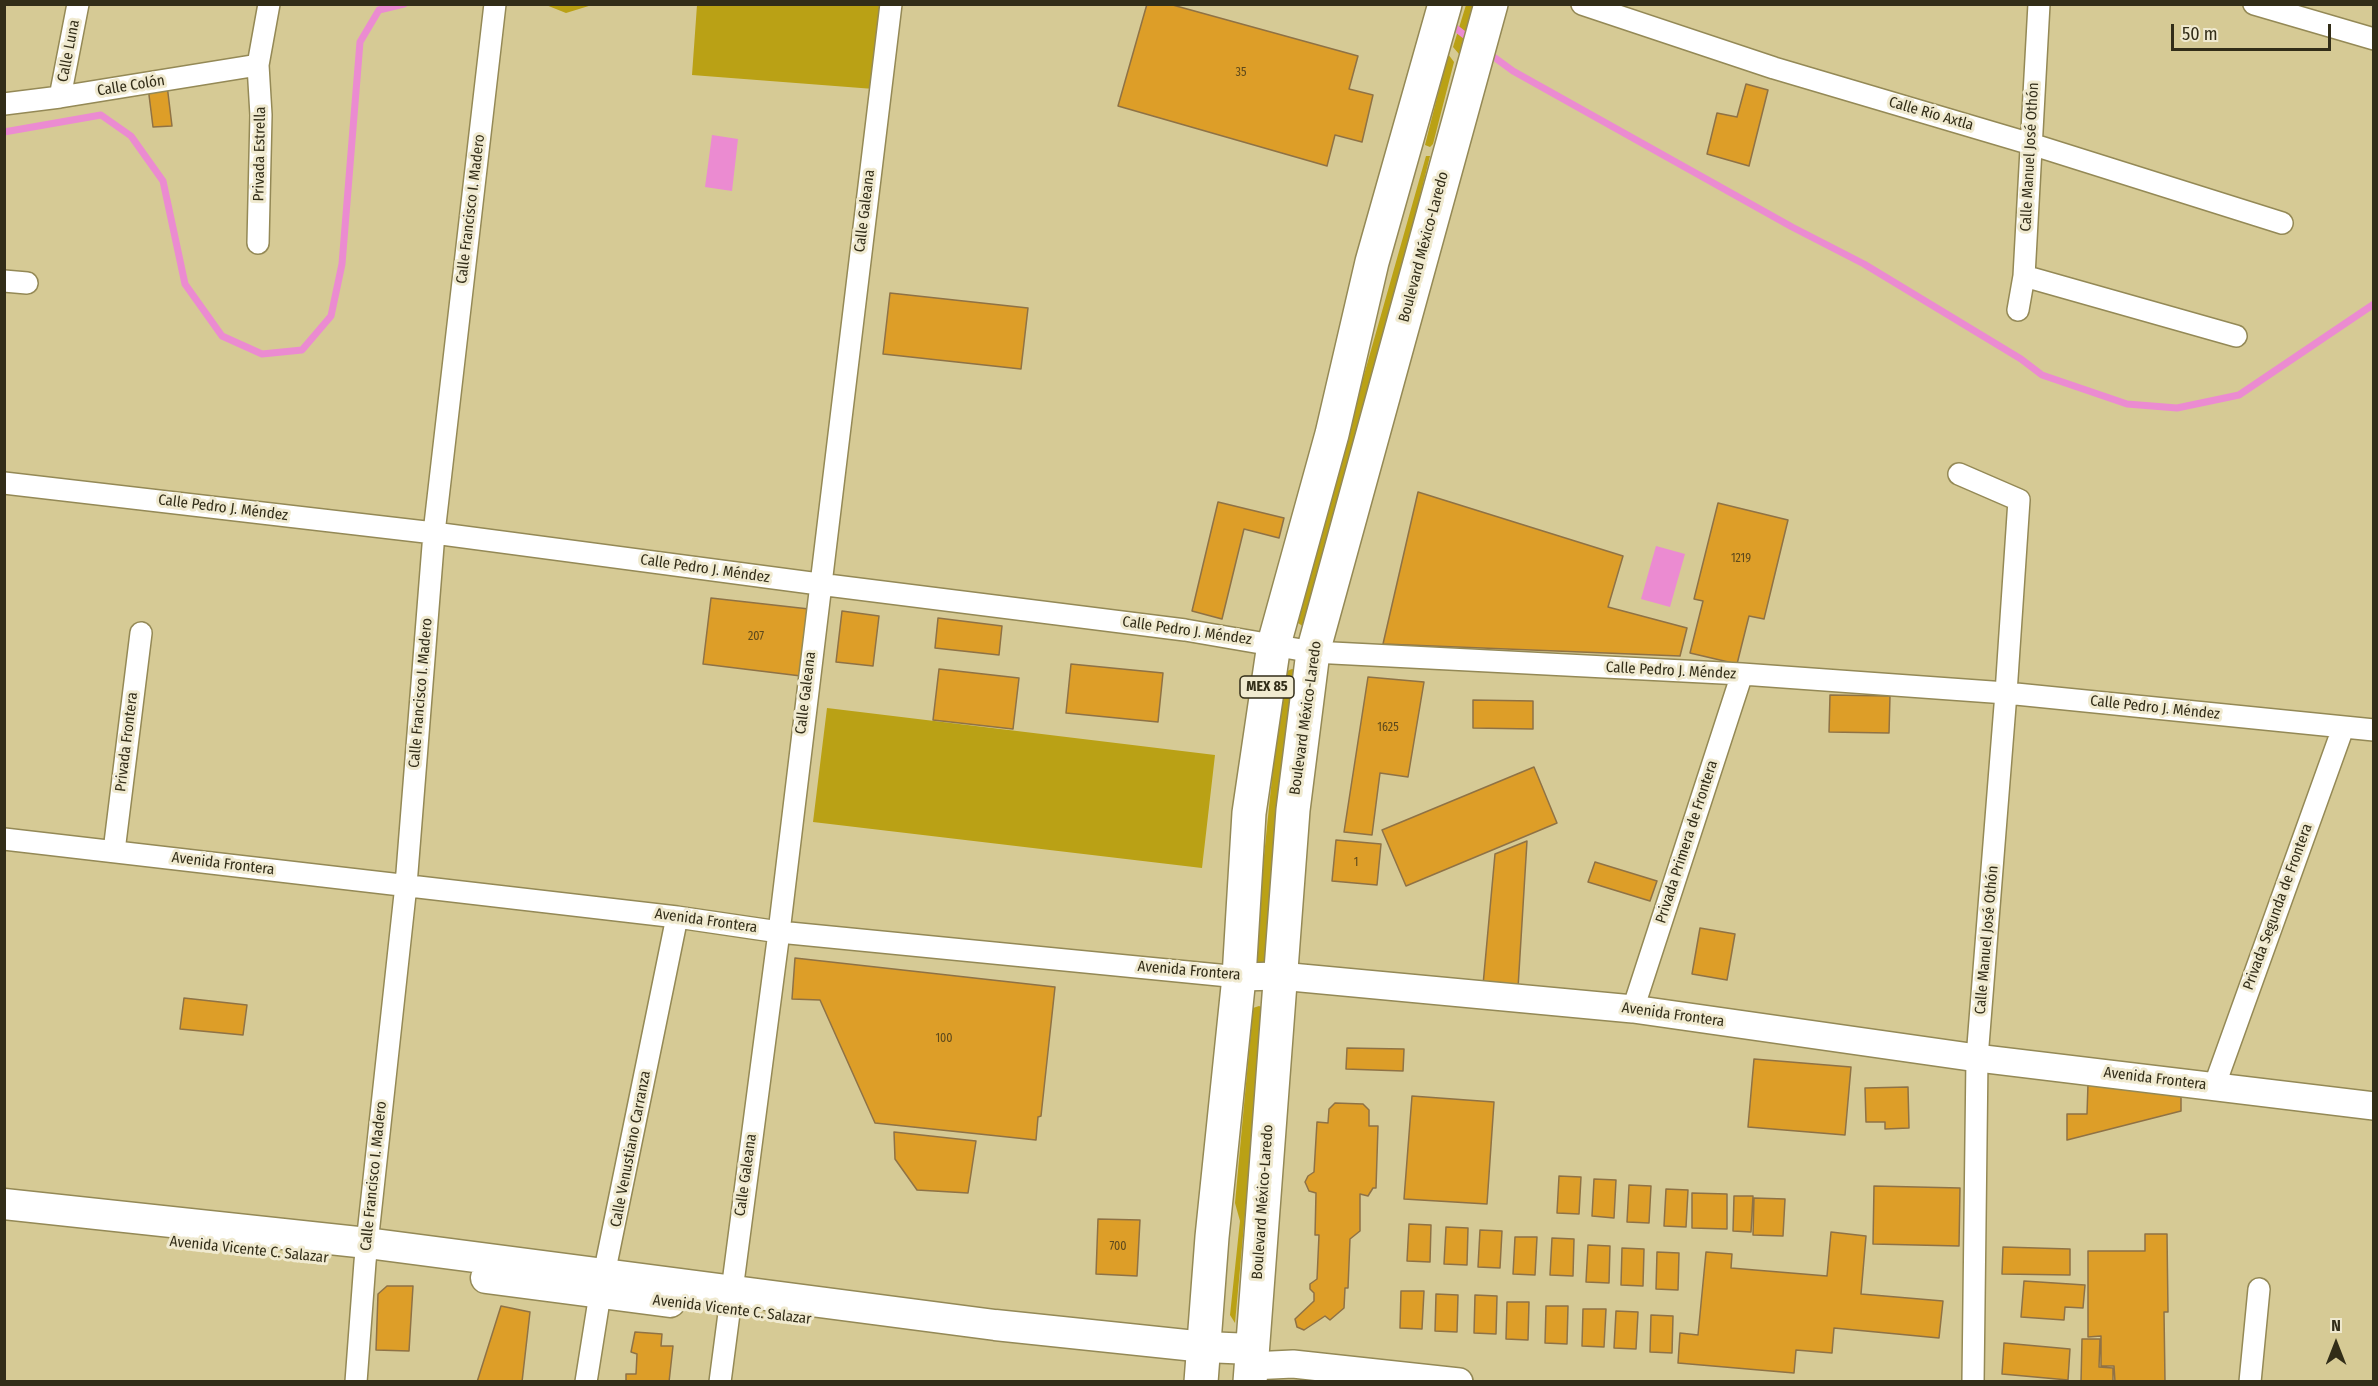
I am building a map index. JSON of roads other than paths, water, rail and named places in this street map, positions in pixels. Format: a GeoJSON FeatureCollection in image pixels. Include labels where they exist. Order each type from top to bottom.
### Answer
{"type":"FeatureCollection","features":[{"type":"Feature","properties":{"kind":"main road","name":"MEX 85"},"geometry":{"type":"LineString","coordinates":[[1203,1365],[1212,1238],[1239,977],[1250,813],[1274,644],[1332,434],[1372,262],[1445,4]]}},
{"type":"Feature","properties":{"kind":"main road","name":"Boulevard México-Laredo"},"geometry":{"type":"LineString","coordinates":[[1251,1366],[1293,810],[1313,652],[1491,4]]}},
{"type":"Feature","properties":{"kind":"main road","name":"Avenida Vicente C. Salazar"},"geometry":{"type":"LineString","coordinates":[[4,1204],[730,1300],[995,1325],[1203,1365],[1251,1366]]}},
{"type":"Feature","properties":{"kind":"main road","name":"Avenida Vicente C. Salazar"},"geometry":{"type":"LineString","coordinates":[[4,1224],[366,1253]]}},
{"type":"Feature","properties":{"kind":"street","name":"Calle Luna"},"geometry":{"type":"LineString","coordinates":[[60,98],[78,4]]}},
{"type":"Feature","properties":{"kind":"street","name":"Privada Estrella"},"geometry":{"type":"LineString","coordinates":[[258,243],[261,115],[258,65],[269,4]]}},
{"type":"Feature","properties":{"kind":"street","name":"Calle Francisco I. Madero"},"geometry":{"type":"LineString","coordinates":[[357,1382],[366,1253],[406,885],[434,533],[495,4]]}},
{"type":"Feature","properties":{"kind":"street","name":"Calle Galeana"},"geometry":{"type":"LineString","coordinates":[[720,1382],[778,932],[891,4]]}},
{"type":"Feature","properties":{"kind":"street","name":"Calle Río Axtla"},"geometry":{"type":"LineString","coordinates":[[1582,4],[1774,68],[2031,144],[2282,223]]}},
{"type":"Feature","properties":{"kind":"street","name":"Calle Manuel José Othón"},"geometry":{"type":"LineString","coordinates":[[2018,310],[2024,276],[2039,4]]}},
{"type":"Feature","properties":{"kind":"street"},"geometry":{"type":"LineString","coordinates":[[2254,4],[2373,39]]}},
{"type":"Feature","properties":{"kind":"street","name":"Calle Colón"},"geometry":{"type":"LineString","coordinates":[[4,104],[60,98],[258,65]]}},
{"type":"Feature","properties":{"kind":"street"},"geometry":{"type":"LineString","coordinates":[[2024,276],[2235,336]]}},
{"type":"Feature","properties":{"kind":"street"},"geometry":{"type":"LineString","coordinates":[[4,280],[27,283]]}},
{"type":"Feature","properties":{"kind":"street","name":"Calle Manuel José Othón"},"geometry":{"type":"LineString","coordinates":[[1959,474],[2019,500],[1977,1058],[1973,1382]]}},
{"type":"Feature","properties":{"kind":"street","name":"Calle Pedro J. Méndez"},"geometry":{"type":"LineString","coordinates":[[4,483],[434,533],[1185,630],[1313,652],[1742,674],[2006,693],[2373,730]]}},
{"type":"Feature","properties":{"kind":"street","name":"Privada Frontera"},"geometry":{"type":"LineString","coordinates":[[114,851],[141,633]]}},
{"type":"Feature","properties":{"kind":"street","name":"Privada Primera de Frontera"},"geometry":{"type":"LineString","coordinates":[[1633,1009],[1742,674]]}},
{"type":"Feature","properties":{"kind":"street","name":"Privada Segunda de Frontera"},"geometry":{"type":"LineString","coordinates":[[2214,1087],[2343,728]]}},
{"type":"Feature","properties":{"kind":"street","name":"Avenida Frontera"},"geometry":{"type":"LineString","coordinates":[[4,839],[677,917],[778,932],[1239,977],[1280,975],[1633,1009],[1977,1058],[2373,1106]]}},
{"type":"Feature","properties":{"kind":"street","name":"Calle Venustiano Carranza"},"geometry":{"type":"LineString","coordinates":[[586,1382],[603,1283],[677,917]]}},
{"type":"Feature","properties":{"kind":"street"},"geometry":{"type":"LineString","coordinates":[[2250,1382],[2259,1289]]}},
{"type":"Feature","properties":{"kind":"street","name":"Avenida Vicente C. Salazar"},"geometry":{"type":"LineString","coordinates":[[1251,1366],[1293,1365],[1460,1382]]}},
{"type":"Feature","properties":{"kind":"waterway"},"geometry":{"type":"LineString","coordinates":[[4,132],[101,115],[131,136],[163,181],[185,284],[222,336],[262,354],[302,350],[331,316],[342,264],[360,42],[379,10],[404,4]]}},
{"type":"Feature","properties":{"kind":"waterway"},"geometry":{"type":"LineString","coordinates":[[1449,23],[1471,40]]}},
{"type":"Feature","properties":{"kind":"waterway"},"geometry":{"type":"LineString","coordinates":[[1487,52],[1513,71],[1792,227],[1864,264],[2021,359],[2042,375],[2127,404],[2177,408],[2239,395],[2374,304]]}}]}
